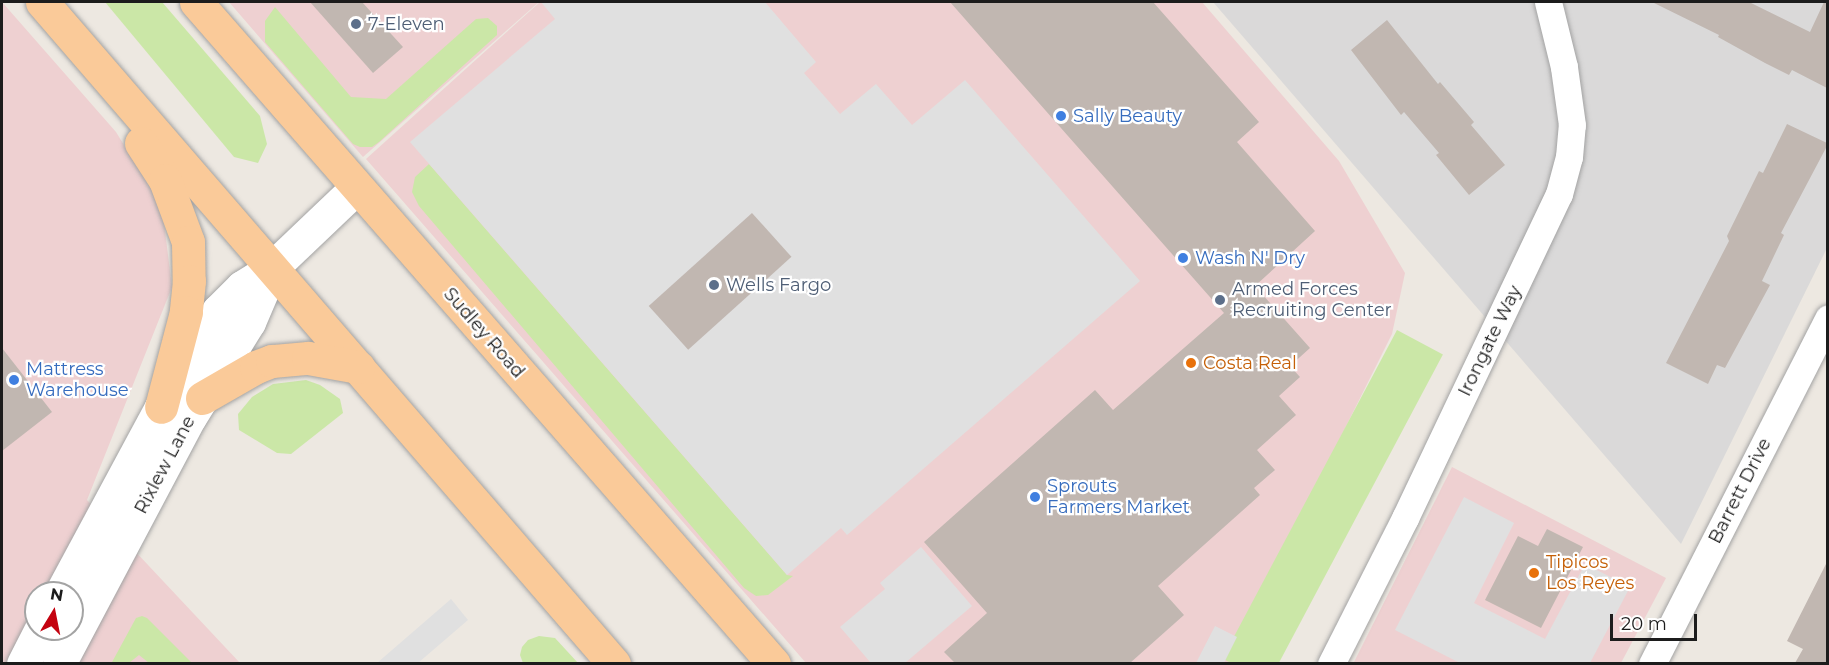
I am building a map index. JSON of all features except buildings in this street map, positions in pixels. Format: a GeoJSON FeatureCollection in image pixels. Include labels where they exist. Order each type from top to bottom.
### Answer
{"type":"FeatureCollection","features":[{"type":"Feature","properties":{"kind":"main road"},"geometry":{"type":"LineString","coordinates":[[42,2],[614,663]]}},
{"type":"Feature","properties":{"kind":"main road","name":"Sudley Road"},"geometry":{"type":"LineString","coordinates":[[196,2],[356,188],[774,663]]}},
{"type":"Feature","properties":{"kind":"main road"},"geometry":{"type":"LineString","coordinates":[[67,31],[165,180],[188,242],[189,281],[186,312],[161,407]]}},
{"type":"Feature","properties":{"kind":"main road"},"geometry":{"type":"LineString","coordinates":[[202,398],[256,367],[272,361],[308,358],[358,368]]}},
{"type":"Feature","properties":{"kind":"street","name":"Irongate Way"},"geometry":{"type":"LineString","coordinates":[[1342,660],[1410,507],[1559,194],[1569,157],[1572,125],[1564,67],[1548,2]]}},
{"type":"Feature","properties":{"kind":"street","name":"Rixlew Lane"},"geometry":{"type":"LineString","coordinates":[[67,581],[161,407],[219,311],[242,287],[273,268],[356,188]]}},
{"type":"Feature","properties":{"kind":"street","name":"Rixlew Lane"},"geometry":{"type":"LineString","coordinates":[[59,663],[202,398],[249,322],[273,268]]}},
{"type":"Feature","properties":{"kind":"street","name":"Barrett Drive"},"geometry":{"type":"LineString","coordinates":[[1652,663],[1827,318]]}},
{"type":"Feature","properties":{"kind":"street"},"geometry":{"type":"LineString","coordinates":[[23,663],[35,641]]}},
{"type":"Feature","properties":{"kind":"shaded area"},"geometry":{"type":"Polygon","coordinates":[[[2,2],[116,132],[162,207],[172,287],[87,500],[240,663],[2,663],[2,2]]]}},
{"type":"Feature","properties":{"kind":"shaded area"},"geometry":{"type":"Polygon","coordinates":[[[229,2],[539,2],[363,157],[229,2]]]}},
{"type":"Feature","properties":{"kind":"shaded area"},"geometry":{"type":"Polygon","coordinates":[[[540,2],[1202,2],[1339,161],[1405,273],[1392,334],[1228,663],[806,663],[366,159],[540,2]]]}},
{"type":"Feature","properties":{"kind":"shaded area"},"geometry":{"type":"Polygon","coordinates":[[[541,2],[765,2],[816,62],[804,73],[840,114],[876,84],[912,125],[965,80],[1140,281],[847,535],[841,528],[787,575],[410,142],[555,19],[541,2]]]}},
{"type":"Feature","properties":{"kind":"shaded area"},"geometry":{"type":"Polygon","coordinates":[[[1213,2],[1827,2],[1827,248],[1681,544],[1213,2]]]}},
{"type":"Feature","properties":{"kind":"shaded area"},"geometry":{"type":"Polygon","coordinates":[[[1452,467],[1666,578],[1621,663],[1353,664],[1452,467]]]}},
{"type":"Feature","properties":{"kind":"shaded area"},"geometry":{"type":"Polygon","coordinates":[[[1464,497],[1514,523],[1474,603],[1545,639],[1585,564],[1630,587],[1590,663],[1460,663],[1395,630],[1464,497]]]}},
{"type":"Feature","properties":{"kind":"shaded area"},"geometry":{"type":"Polygon","coordinates":[[[921,547],[972,606],[905,663],[871,663],[840,627],[885,589],[880,583],[921,547]]]}},
{"type":"Feature","properties":{"kind":"shaded area"},"geometry":{"type":"Polygon","coordinates":[[[451,599],[468,620],[418,663],[377,663],[451,599]]]}},
{"type":"Feature","properties":{"kind":"shaded area"},"geometry":{"type":"Polygon","coordinates":[[[1215,626],[1237,637],[1224,663],[1196,663],[1215,626]]]}},
{"type":"Feature","properties":{"kind":"green space"},"geometry":{"type":"Polygon","coordinates":[[[105,2],[162,2],[260,116],[267,144],[258,163],[234,157],[105,2]]]}},
{"type":"Feature","properties":{"kind":"green space"},"geometry":{"type":"Polygon","coordinates":[[[275,7],[351,97],[386,99],[476,19],[488,18],[497,26],[497,35],[379,142],[372,147],[360,147],[353,144],[265,42],[265,21],[275,7]]]}},
{"type":"Feature","properties":{"kind":"green space"},"geometry":{"type":"Polygon","coordinates":[[[429,164],[787,575],[793,576],[768,595],[756,596],[744,588],[419,206],[412,192],[415,177],[429,164]]]}},
{"type":"Feature","properties":{"kind":"green space"},"geometry":{"type":"Polygon","coordinates":[[[1397,330],[1443,354],[1278,664],[1233,664],[1222,658],[1397,330]]]}},
{"type":"Feature","properties":{"kind":"green space"},"geometry":{"type":"Polygon","coordinates":[[[306,380],[320,385],[340,399],[343,413],[291,454],[277,453],[239,430],[238,414],[252,397],[273,384],[306,380]]]}},
{"type":"Feature","properties":{"kind":"green space"},"geometry":{"type":"Polygon","coordinates":[[[142,616],[147,618],[192,663],[149,663],[139,655],[129,663],[111,664],[136,618],[142,616]]]}},
{"type":"Feature","properties":{"kind":"green space"},"geometry":{"type":"Polygon","coordinates":[[[539,636],[555,638],[578,663],[523,663],[520,655],[522,647],[528,640],[539,636]]]}},
{"type":"Feature","properties":{"kind":"place","name":"7-Eleven"},"geometry":{"type":"Point","coordinates":[356,24]}},
{"type":"Feature","properties":{"kind":"place","name":"Sally Beauty"},"geometry":{"type":"Point","coordinates":[1061,116]}},
{"type":"Feature","properties":{"kind":"place","name":"Wash N' Dry"},"geometry":{"type":"Point","coordinates":[1183,258]}},
{"type":"Feature","properties":{"kind":"place","name":"Wells Fargo"},"geometry":{"type":"Point","coordinates":[714,285]}},
{"type":"Feature","properties":{"kind":"place","name":"Armed Forces Recruiting Center"},"geometry":{"type":"Point","coordinates":[1220,300]}},
{"type":"Feature","properties":{"kind":"place","name":"Costa Real"},"geometry":{"type":"Point","coordinates":[1191,363]}},
{"type":"Feature","properties":{"kind":"place","name":"Mattress Warehouse"},"geometry":{"type":"Point","coordinates":[14,380]}},
{"type":"Feature","properties":{"kind":"place","name":"Sprouts Farmers Market"},"geometry":{"type":"Point","coordinates":[1035,497]}},
{"type":"Feature","properties":{"kind":"place","name":"Tipicos Los Reyes"},"geometry":{"type":"Point","coordinates":[1534,573]}}]}
